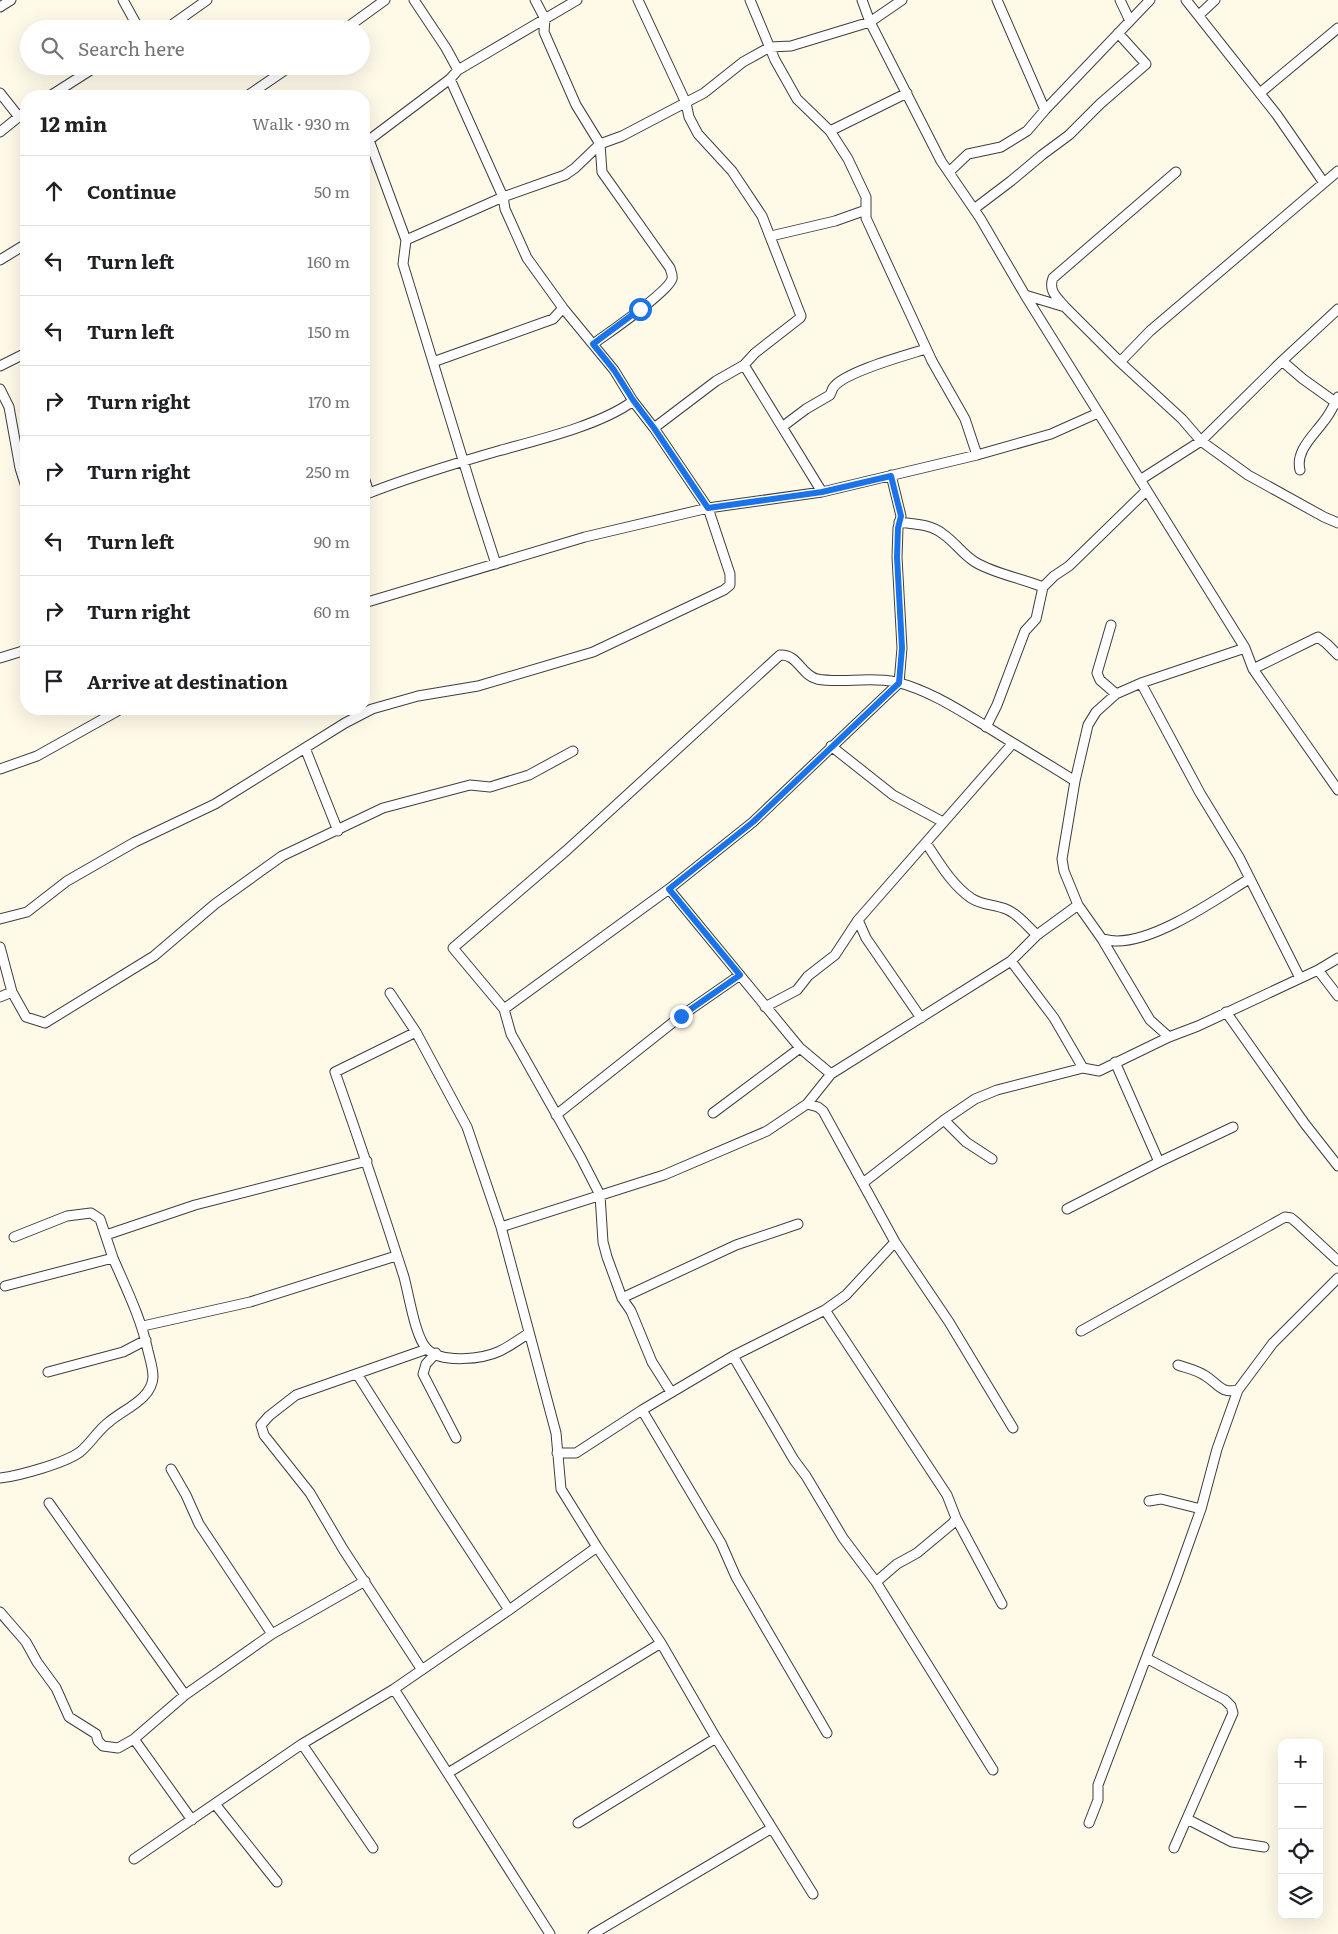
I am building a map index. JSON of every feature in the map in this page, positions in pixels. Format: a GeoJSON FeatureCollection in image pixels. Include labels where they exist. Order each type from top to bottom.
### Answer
{"type":"FeatureCollection","features":[{"type":"Feature","properties":{"kind":"street"},"geometry":{"type":"LineString","coordinates":[[0,7],[11,0]]}},
{"type":"Feature","properties":{"kind":"street"},"geometry":{"type":"LineString","coordinates":[[123,0],[134,20]]}},
{"type":"Feature","properties":{"kind":"street"},"geometry":{"type":"LineString","coordinates":[[179,20],[207,0]]}},
{"type":"Feature","properties":{"kind":"street"},"geometry":{"type":"LineString","coordinates":[[357,20],[385,0]]}},
{"type":"Feature","properties":{"kind":"street"},"geometry":{"type":"LineString","coordinates":[[414,0],[446,48],[458,70]]}},
{"type":"Feature","properties":{"kind":"street"},"geometry":{"type":"LineString","coordinates":[[535,0],[545,19],[544,32],[576,105],[600,144],[602,172],[670,268],[672,275],[672,280],[659,293],[593,344]]}},
{"type":"Feature","properties":{"kind":"street"},"geometry":{"type":"LineString","coordinates":[[370,139],[450,79],[458,70],[577,0]]}},
{"type":"Feature","properties":{"kind":"street"},"geometry":{"type":"LineString","coordinates":[[638,0],[686,103],[689,117],[698,134],[736,178],[755,204],[771,236],[801,316],[755,353],[744,365],[716,381],[654,428]]}},
{"type":"Feature","properties":{"kind":"street"},"geometry":{"type":"LineString","coordinates":[[750,0],[770,47],[796,99],[830,131],[848,159],[866,197],[866,218],[926,349],[966,419],[977,455]]}},
{"type":"Feature","properties":{"kind":"street"},"geometry":{"type":"LineString","coordinates":[[862,0],[870,22],[941,161],[974,209],[1025,295],[1245,648],[1253,669],[1338,790]]}},
{"type":"Feature","properties":{"kind":"street"},"geometry":{"type":"LineString","coordinates":[[406,240],[503,198],[565,175],[600,144],[622,136],[704,93],[743,62],[770,47],[791,46],[870,22],[902,0]]}},
{"type":"Feature","properties":{"kind":"street"},"geometry":{"type":"LineString","coordinates":[[997,0],[1045,110]]}},
{"type":"Feature","properties":{"kind":"street"},"geometry":{"type":"LineString","coordinates":[[1120,0],[1130,21]]}},
{"type":"Feature","properties":{"kind":"street"},"geometry":{"type":"LineString","coordinates":[[948,172],[968,154],[1001,147],[1027,131],[1150,0]]}},
{"type":"Feature","properties":{"kind":"street"},"geometry":{"type":"LineString","coordinates":[[1120,362],[1150,331],[1333,179],[1260,94],[1186,0]]}},
{"type":"Feature","properties":{"kind":"street"},"geometry":{"type":"LineString","coordinates":[[1199,15],[1215,0]]}},
{"type":"Feature","properties":{"kind":"street"},"geometry":{"type":"LineString","coordinates":[[1260,94],[1338,28]]}},
{"type":"Feature","properties":{"kind":"street"},"geometry":{"type":"LineString","coordinates":[[974,209],[1070,135],[1100,104],[1146,64],[1118,33]]}},
{"type":"Feature","properties":{"kind":"street"},"geometry":{"type":"LineString","coordinates":[[59,90],[83,75]]}},
{"type":"Feature","properties":{"kind":"street"},"geometry":{"type":"LineString","coordinates":[[256,90],[278,75]]}},
{"type":"Feature","properties":{"kind":"street"},"geometry":{"type":"LineString","coordinates":[[370,710],[418,696],[478,686],[593,652],[724,590],[730,585],[732,580],[708,508],[614,370],[563,308],[527,258],[505,209],[503,198],[450,79]]}},
{"type":"Feature","properties":{"kind":"street"},"geometry":{"type":"LineString","coordinates":[[0,93],[20,112]]}},
{"type":"Feature","properties":{"kind":"street"},"geometry":{"type":"LineString","coordinates":[[830,131],[907,93]]}},
{"type":"Feature","properties":{"kind":"street"},"geometry":{"type":"LineString","coordinates":[[0,132],[20,116]]}},
{"type":"Feature","properties":{"kind":"street"},"geometry":{"type":"LineString","coordinates":[[370,152],[406,240],[403,264],[496,564]]}},
{"type":"Feature","properties":{"kind":"street"},"geometry":{"type":"LineString","coordinates":[[1176,172],[1052,278],[1051,290],[1120,362],[1182,419],[1201,440],[1248,475],[1338,523]]}},
{"type":"Feature","properties":{"kind":"street"},"geometry":{"type":"LineString","coordinates":[[771,236],[835,222],[866,210]]}},
{"type":"Feature","properties":{"kind":"street"},"geometry":{"type":"LineString","coordinates":[[0,260],[20,248]]}},
{"type":"Feature","properties":{"kind":"street"},"geometry":{"type":"LineString","coordinates":[[1025,295],[1066,307]]}},
{"type":"Feature","properties":{"kind":"street"},"geometry":{"type":"LineString","coordinates":[[433,362],[553,319],[563,308]]}},
{"type":"Feature","properties":{"kind":"street"},"geometry":{"type":"LineString","coordinates":[[1140,480],[1201,440],[1338,309]]}},
{"type":"Feature","properties":{"kind":"street"},"geometry":{"type":"LineString","coordinates":[[782,427],[806,409],[830,395],[833,387],[844,379],[876,365],[926,349]]}},
{"type":"Feature","properties":{"kind":"street"},"geometry":{"type":"LineString","coordinates":[[0,366],[20,357]]}},
{"type":"Feature","properties":{"kind":"street"},"geometry":{"type":"LineString","coordinates":[[1282,361],[1303,379],[1337,401],[1300,456],[1300,470]]}},
{"type":"Feature","properties":{"kind":"street"},"geometry":{"type":"LineString","coordinates":[[744,365],[822,492]]}},
{"type":"Feature","properties":{"kind":"street"},"geometry":{"type":"LineString","coordinates":[[0,389],[9,407],[20,468]]}},
{"type":"Feature","properties":{"kind":"street"},"geometry":{"type":"LineString","coordinates":[[370,493],[463,461],[545,438],[592,422],[620,411],[633,400]]}},
{"type":"Feature","properties":{"kind":"street"},"geometry":{"type":"LineString","coordinates":[[370,601],[585,537],[708,508],[822,492],[977,455],[1051,434],[1098,413]]}},
{"type":"Feature","properties":{"kind":"street"},"geometry":{"type":"LineString","coordinates":[[504,1009],[669,889],[753,822],[899,683],[902,648],[897,557],[901,516],[891,476]]}},
{"type":"Feature","properties":{"kind":"street"},"geometry":{"type":"LineString","coordinates":[[986,727],[997,705],[1025,631],[1036,619],[1043,587],[1054,576],[1069,566],[1146,491]]}},
{"type":"Feature","properties":{"kind":"street"},"geometry":{"type":"LineString","coordinates":[[899,522],[933,528],[944,534],[976,563],[1043,587]]}},
{"type":"Feature","properties":{"kind":"street"},"geometry":{"type":"LineString","coordinates":[[1111,625],[1097,673],[1100,680],[1116,694]]}},
{"type":"Feature","properties":{"kind":"street"},"geometry":{"type":"LineString","coordinates":[[1253,669],[1318,637],[1338,655]]}},
{"type":"Feature","properties":{"kind":"street"},"geometry":{"type":"LineString","coordinates":[[1169,1037],[1150,1020],[1102,939],[1078,905],[1064,871],[1062,858],[1075,781],[1088,725],[1096,712],[1116,694],[1141,683],[1245,648]]}},
{"type":"Feature","properties":{"kind":"street"},"geometry":{"type":"LineString","coordinates":[[0,658],[20,652]]}},
{"type":"Feature","properties":{"kind":"street"},"geometry":{"type":"LineString","coordinates":[[671,1392],[652,1362],[631,1311],[622,1298],[607,1257],[603,1242],[600,1195],[511,1034],[504,1009],[453,948],[567,850],[780,655],[792,657],[813,678],[833,680],[878,679],[899,683],[936,696],[1075,781]]}},
{"type":"Feature","properties":{"kind":"street"},"geometry":{"type":"LineString","coordinates":[[1141,683],[1200,793],[1239,857],[1300,978]]}},
{"type":"Feature","properties":{"kind":"street"},"geometry":{"type":"LineString","coordinates":[[0,769],[37,756],[100,715]]}},
{"type":"Feature","properties":{"kind":"street"},"geometry":{"type":"LineString","coordinates":[[0,919],[27,912],[67,881],[135,842],[215,804],[360,715]]}},
{"type":"Feature","properties":{"kind":"street"},"geometry":{"type":"LineString","coordinates":[[765,1006],[797,990],[808,976],[835,954],[844,944],[858,920],[1014,742]]}},
{"type":"Feature","properties":{"kind":"street"},"geometry":{"type":"LineString","coordinates":[[831,746],[893,795],[943,822]]}},
{"type":"Feature","properties":{"kind":"street"},"geometry":{"type":"LineString","coordinates":[[305,748],[338,831]]}},
{"type":"Feature","properties":{"kind":"street"},"geometry":{"type":"LineString","coordinates":[[0,948],[12,992],[26,1017],[45,1023],[154,956],[215,904],[282,856],[383,808],[470,785],[490,787],[529,776],[573,751]]}},
{"type":"Feature","properties":{"kind":"street"},"geometry":{"type":"LineString","coordinates":[[926,843],[952,881],[962,892],[986,906],[1006,909],[1012,912],[1038,935]]}},
{"type":"Feature","properties":{"kind":"street"},"geometry":{"type":"LineString","coordinates":[[1102,939],[1117,941],[1137,938],[1178,922],[1249,879]]}},
{"type":"Feature","properties":{"kind":"street"},"geometry":{"type":"LineString","coordinates":[[669,889],[800,1048],[831,1074]]}},
{"type":"Feature","properties":{"kind":"street"},"geometry":{"type":"LineString","coordinates":[[501,1227],[664,1175],[767,1131],[809,1101],[831,1074],[1011,961],[1038,935],[1078,905]]}},
{"type":"Feature","properties":{"kind":"street"},"geometry":{"type":"LineString","coordinates":[[858,920],[866,938],[920,1018]]}},
{"type":"Feature","properties":{"kind":"street"},"geometry":{"type":"LineString","coordinates":[[863,1183],[944,1120],[975,1099],[997,1090],[1083,1068],[1099,1071],[1169,1037],[1198,1026],[1318,970],[1338,958]]}},
{"type":"Feature","properties":{"kind":"street"},"geometry":{"type":"LineString","coordinates":[[1011,961],[1054,1018],[1083,1068]]}},
{"type":"Feature","properties":{"kind":"street"},"geometry":{"type":"LineString","coordinates":[[1318,970],[1338,996]]}},
{"type":"Feature","properties":{"kind":"street"},"geometry":{"type":"LineString","coordinates":[[556,1115],[681,1016],[740,975]]}},
{"type":"Feature","properties":{"kind":"street"},"geometry":{"type":"LineString","coordinates":[[0,997],[12,992]]}},
{"type":"Feature","properties":{"kind":"street"},"geometry":{"type":"LineString","coordinates":[[390,993],[416,1032],[467,1127],[501,1227],[556,1433],[561,1489],[661,1642],[716,1738],[813,1894]]}},
{"type":"Feature","properties":{"kind":"street"},"geometry":{"type":"LineString","coordinates":[[1226,1012],[1305,1124],[1338,1166]]}},
{"type":"Feature","properties":{"kind":"street"},"geometry":{"type":"LineString","coordinates":[[416,1032],[335,1072],[367,1161],[404,1277],[419,1334],[432,1351],[443,1356],[464,1359],[499,1352],[529,1333]]}},
{"type":"Feature","properties":{"kind":"street"},"geometry":{"type":"LineString","coordinates":[[713,1113],[800,1048]]}},
{"type":"Feature","properties":{"kind":"street"},"geometry":{"type":"LineString","coordinates":[[1115,1062],[1159,1162]]}},
{"type":"Feature","properties":{"kind":"street"},"geometry":{"type":"LineString","coordinates":[[809,1101],[823,1111],[895,1242],[949,1322],[1013,1428]]}},
{"type":"Feature","properties":{"kind":"street"},"geometry":{"type":"LineString","coordinates":[[944,1120],[966,1142],[992,1159]]}},
{"type":"Feature","properties":{"kind":"street"},"geometry":{"type":"LineString","coordinates":[[1067,1209],[1233,1127]]}},
{"type":"Feature","properties":{"kind":"street"},"geometry":{"type":"LineString","coordinates":[[106,1235],[195,1206],[367,1161]]}},
{"type":"Feature","properties":{"kind":"street"},"geometry":{"type":"LineString","coordinates":[[0,1478],[61,1462],[78,1453],[92,1441],[108,1422],[132,1406],[148,1392],[152,1383],[152,1365],[142,1326],[113,1258],[100,1219],[91,1213],[67,1216],[14,1237]]}},
{"type":"Feature","properties":{"kind":"street"},"geometry":{"type":"LineString","coordinates":[[1081,1331],[1285,1217],[1291,1218],[1296,1222],[1338,1261]]}},
{"type":"Feature","properties":{"kind":"street"},"geometry":{"type":"LineString","coordinates":[[622,1298],[741,1243],[798,1224]]}},
{"type":"Feature","properties":{"kind":"street"},"geometry":{"type":"LineString","coordinates":[[557,1453],[576,1453],[671,1392],[733,1356],[825,1310],[846,1295],[895,1242]]}},
{"type":"Feature","properties":{"kind":"street"},"geometry":{"type":"LineString","coordinates":[[142,1326],[250,1302],[396,1256]]}},
{"type":"Feature","properties":{"kind":"street"},"geometry":{"type":"LineString","coordinates":[[5,1286],[113,1258]]}},
{"type":"Feature","properties":{"kind":"street"},"geometry":{"type":"LineString","coordinates":[[1089,1823],[1098,1800],[1098,1785],[1201,1509],[1217,1449],[1238,1390],[1273,1344],[1338,1278]]}},
{"type":"Feature","properties":{"kind":"street"},"geometry":{"type":"LineString","coordinates":[[825,1310],[947,1495],[956,1518],[1002,1604]]}},
{"type":"Feature","properties":{"kind":"street"},"geometry":{"type":"LineString","coordinates":[[48,1372],[122,1352],[146,1340]]}},
{"type":"Feature","properties":{"kind":"street"},"geometry":{"type":"LineString","coordinates":[[422,1670],[343,1549],[310,1493],[261,1431],[261,1425],[269,1416],[296,1396],[357,1374],[432,1351]]}},
{"type":"Feature","properties":{"kind":"street"},"geometry":{"type":"LineString","coordinates":[[432,1351],[424,1374],[456,1438]]}},
{"type":"Feature","properties":{"kind":"street"},"geometry":{"type":"LineString","coordinates":[[733,1356],[794,1460],[806,1476],[843,1538],[876,1582],[993,1770]]}},
{"type":"Feature","properties":{"kind":"street"},"geometry":{"type":"LineString","coordinates":[[1178,1365],[1202,1374],[1218,1388],[1229,1392],[1238,1390]]}},
{"type":"Feature","properties":{"kind":"street"},"geometry":{"type":"LineString","coordinates":[[357,1374],[509,1610]]}},
{"type":"Feature","properties":{"kind":"street"},"geometry":{"type":"LineString","coordinates":[[642,1410],[720,1543],[736,1577],[827,1733]]}},
{"type":"Feature","properties":{"kind":"street"},"geometry":{"type":"LineString","coordinates":[[170,1469],[186,1495],[199,1524],[272,1634]]}},
{"type":"Feature","properties":{"kind":"street"},"geometry":{"type":"LineString","coordinates":[[1149,1501],[1161,1500],[1201,1509]]}},
{"type":"Feature","properties":{"kind":"street"},"geometry":{"type":"LineString","coordinates":[[49,1504],[185,1695]]}},
{"type":"Feature","properties":{"kind":"street"},"geometry":{"type":"LineString","coordinates":[[876,1582],[897,1564],[918,1553],[953,1523],[956,1518]]}},
{"type":"Feature","properties":{"kind":"street"},"geometry":{"type":"LineString","coordinates":[[134,1859],[302,1744],[394,1689],[509,1610],[597,1546]]}},
{"type":"Feature","properties":{"kind":"street"},"geometry":{"type":"LineString","coordinates":[[0,1612],[26,1642],[37,1662],[56,1688],[69,1717],[96,1734],[98,1741],[103,1746],[118,1748],[134,1739],[185,1695],[272,1634],[365,1581]]}},
{"type":"Feature","properties":{"kind":"street"},"geometry":{"type":"LineString","coordinates":[[448,1773],[661,1642]]}},
{"type":"Feature","properties":{"kind":"street"},"geometry":{"type":"LineString","coordinates":[[1146,1658],[1225,1700],[1231,1706],[1233,1713],[1174,1848]]}},
{"type":"Feature","properties":{"kind":"street"},"geometry":{"type":"LineString","coordinates":[[394,1689],[550,1934]]}},
{"type":"Feature","properties":{"kind":"street"},"geometry":{"type":"LineString","coordinates":[[578,1823],[716,1738]]}},
{"type":"Feature","properties":{"kind":"street"},"geometry":{"type":"LineString","coordinates":[[134,1739],[192,1820]]}},
{"type":"Feature","properties":{"kind":"street"},"geometry":{"type":"LineString","coordinates":[[302,1744],[373,1848]]}},
{"type":"Feature","properties":{"kind":"street"},"geometry":{"type":"LineString","coordinates":[[215,1804],[277,1882]]}},
{"type":"Feature","properties":{"kind":"street"},"geometry":{"type":"LineString","coordinates":[[1187,1819],[1232,1842],[1264,1847]]}},
{"type":"Feature","properties":{"kind":"street"},"geometry":{"type":"LineString","coordinates":[[593,1934],[772,1828]]}},
{"type":"Feature","properties":{"kind":"route"},"geometry":{"type":"LineString","coordinates":[[640,309],[593,344],[614,370],[708,508],[822,492],[891,476],[901,516],[898,528],[897,557],[902,648],[899,683],[753,822],[669,889],[740,975],[681,1016]]}}]}
